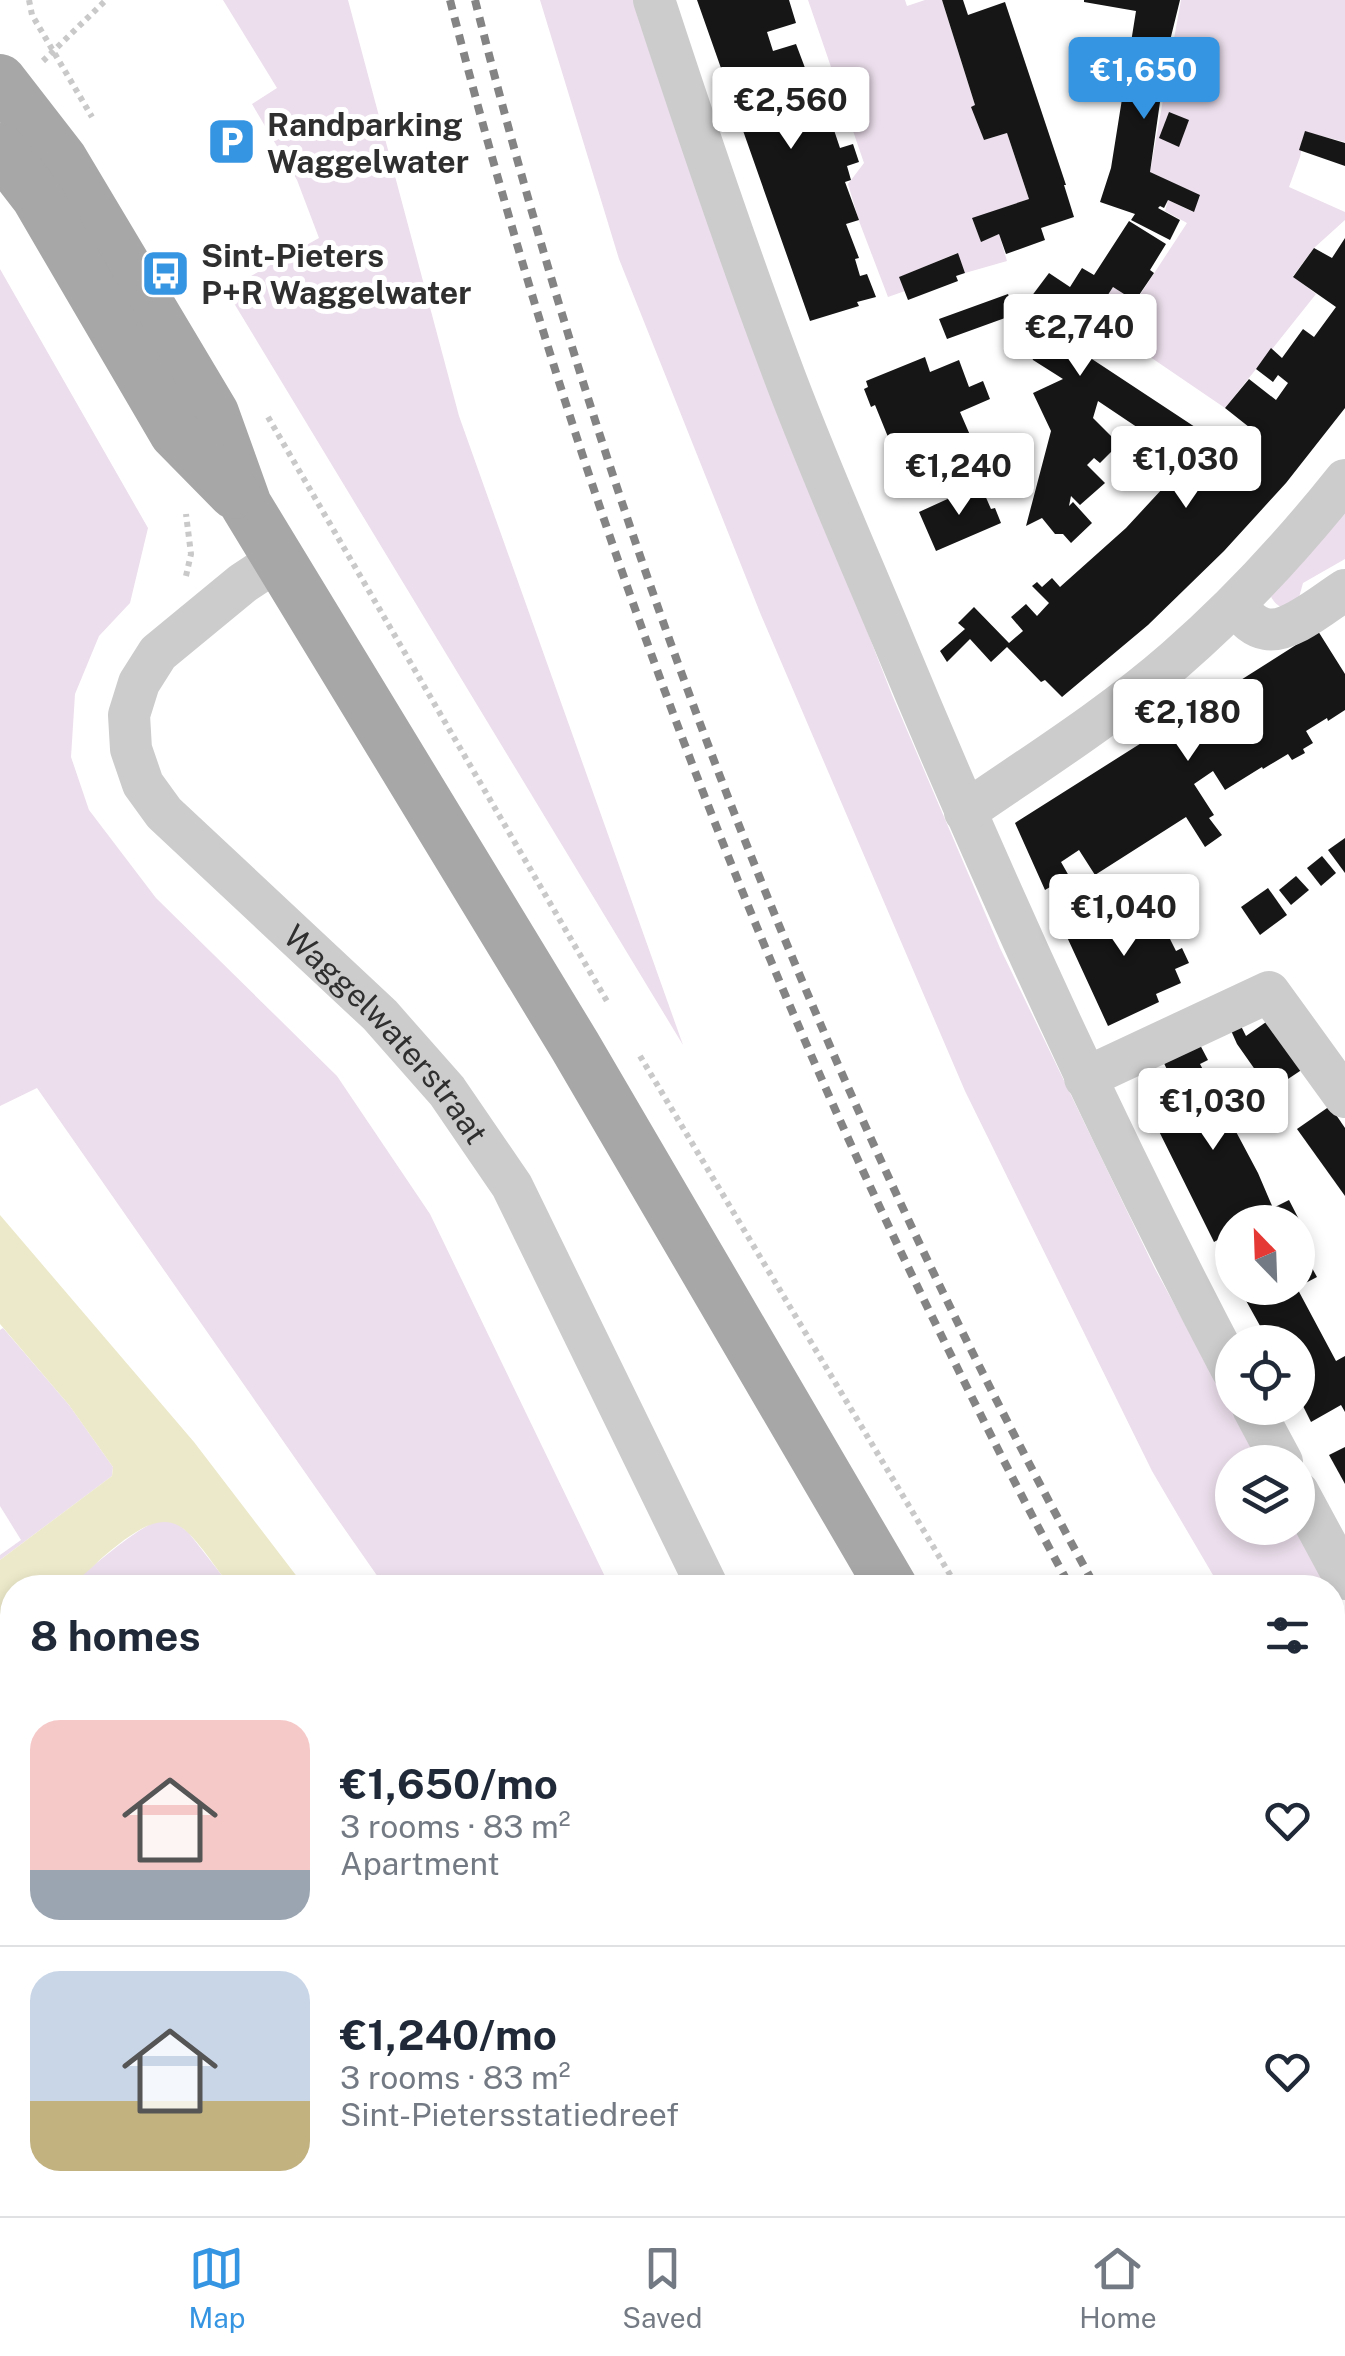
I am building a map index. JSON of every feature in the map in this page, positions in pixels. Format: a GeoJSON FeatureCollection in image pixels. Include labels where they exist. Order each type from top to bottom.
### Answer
{"type":"FeatureCollection","features":[{"type":"Feature","properties":{"kind":"main road"},"geometry":{"type":"LineString","coordinates":[[0,80],[62,160],[213,413],[246,505],[575,1046],[884,1575]]}},
{"type":"Feature","properties":{"kind":"main road"},"geometry":{"type":"LineString","coordinates":[[0,149],[18,194],[176,433],[246,505]]}},
{"type":"Feature","properties":{"kind":"street"},"geometry":{"type":"LineString","coordinates":[[654,0],[782,368],[964,812],[1084,1078],[1215,1338]]}},
{"type":"Feature","properties":{"kind":"street"},"geometry":{"type":"LineString","coordinates":[[964,812],[1176,660],[1234,605],[1345,480]]}},
{"type":"Feature","properties":{"kind":"street","name":"Waggelwaterstraat"},"geometry":{"type":"LineString","coordinates":[[278,560],[243,583],[158,653],[139,684],[129,716],[131,748],[143,784],[164,813],[380,1016],[447,1091],[512,1186],[702,1575]]}},
{"type":"Feature","properties":{"kind":"street"},"geometry":{"type":"LineString","coordinates":[[1234,605],[1253,624],[1267,630],[1286,628],[1345,590]]}},
{"type":"Feature","properties":{"kind":"street"},"geometry":{"type":"LineString","coordinates":[[1084,1078],[1269,992],[1345,1097]]}},
{"type":"Feature","properties":{"kind":"street"},"geometry":{"type":"LineString","coordinates":[[1315,1523],[1343,1575]]}},
{"type":"Feature","properties":{"kind":"path"},"geometry":{"type":"LineString","coordinates":[[29,0],[32,15],[92,117]]}},
{"type":"Feature","properties":{"kind":"path"},"geometry":{"type":"LineString","coordinates":[[54,50],[106,0]]}},
{"type":"Feature","properties":{"kind":"path"},"geometry":{"type":"LineString","coordinates":[[266,415],[616,1016]]}},
{"type":"Feature","properties":{"kind":"path"},"geometry":{"type":"LineString","coordinates":[[636,1050],[950,1575]]}},
{"type":"Feature","properties":{"kind":"shaded area"},"geometry":{"type":"Polygon","coordinates":[[[223,0],[348,0],[459,416],[683,1045],[226,290],[319,238],[297,180],[252,104],[277,88],[223,0]]]}},
{"type":"Feature","properties":{"kind":"shaded area"},"geometry":{"type":"Polygon","coordinates":[[[540,0],[636,0],[727,271],[892,695],[1000,948],[1154,1267],[1215,1379],[1215,1425],[1240,1425],[1251,1445],[1215,1445],[1215,1545],[1306,1545],[1322,1575],[1213,1575],[1152,1471],[965,1091],[761,615],[619,259],[540,0]]]}},
{"type":"Feature","properties":{"kind":"shaded area"},"geometry":{"type":"Polygon","coordinates":[[[808,0],[905,0],[907,6],[942,0],[984,140],[1007,133],[1029,199],[972,219],[981,241],[999,234],[1007,261],[965,273],[957,253],[900,277],[905,291],[888,297],[848,184],[864,163],[808,0]]]}},
{"type":"Feature","properties":{"kind":"shaded area"},"geometry":{"type":"Polygon","coordinates":[[[1181,0],[1345,0],[1345,142],[1305,132],[1289,187],[1345,212],[1345,220],[1314,248],[1293,276],[1316,294],[1225,408],[1093,318],[1113,287],[1136,301],[1187,223],[1165,211],[1168,200],[1193,212],[1200,196],[1150,172],[1181,0]]]}},
{"type":"Feature","properties":{"kind":"shaded area"},"geometry":{"type":"Polygon","coordinates":[[[0,269],[148,528],[130,603],[99,636],[75,694],[71,757],[89,810],[156,898],[337,1076],[430,1214],[604,1575],[377,1575],[37,1088],[0,1106],[0,269]]]}},
{"type":"Feature","properties":{"kind":"shaded area"},"geometry":{"type":"Polygon","coordinates":[[[1345,501],[1345,559],[1303,583],[1296,608],[1280,606],[1269,593],[1345,501]]]}},
{"type":"Feature","properties":{"kind":"shaded area"},"geometry":{"type":"Polygon","coordinates":[[[0,1215],[194,1442],[296,1575],[222,1575],[188,1533],[176,1524],[163,1522],[147,1526],[128,1538],[83,1575],[0,1575],[0,1560],[112,1476],[113,1467],[69,1405],[0,1324],[0,1215]]]}},
{"type":"Feature","properties":{"kind":"shaded area"},"geometry":{"type":"Polygon","coordinates":[[[3,1328],[69,1405],[113,1467],[112,1476],[0,1560],[0,1555],[21,1540],[0,1506],[3,1328]]]}},
{"type":"Feature","properties":{"kind":"shaded area"},"geometry":{"type":"Polygon","coordinates":[[[156,1521],[175,1522],[188,1532],[222,1575],[81,1575],[156,1521]]]}},
{"type":"Feature","properties":{"kind":"building"},"geometry":{"type":"Polygon","coordinates":[[[697,0],[789,0],[796,23],[767,32],[773,51],[796,44],[816,97],[786,106],[793,123],[828,112],[840,148],[853,144],[859,162],[847,166],[851,180],[845,182],[859,220],[846,224],[859,258],[855,259],[860,276],[867,274],[876,297],[810,321],[697,0]]]}},
{"type":"Feature","properties":{"kind":"building"},"geometry":{"type":"Polygon","coordinates":[[[942,0],[963,0],[968,15],[1005,2],[1066,185],[1074,217],[1041,228],[1045,240],[1006,254],[999,234],[981,242],[972,218],[1029,199],[1007,133],[984,140],[942,0]]]}},
{"type":"Feature","properties":{"kind":"building"},"geometry":{"type":"Polygon","coordinates":[[[1084,0],[1180,0],[1167,53],[1150,172],[1200,195],[1194,212],[1168,200],[1164,208],[1158,208],[1180,220],[1170,240],[1131,220],[1135,214],[1100,202],[1111,168],[1136,11],[1084,0]]]}},
{"type":"Feature","properties":{"kind":"building"},"geometry":{"type":"Polygon","coordinates":[[[1169,112],[1189,120],[1179,147],[1159,138],[1169,112]]]}},
{"type":"Feature","properties":{"kind":"building"},"geometry":{"type":"Polygon","coordinates":[[[1305,131],[1345,143],[1345,166],[1299,150],[1305,131]]]}},
{"type":"Feature","properties":{"kind":"building"},"geometry":{"type":"Polygon","coordinates":[[[1129,221],[1166,244],[1150,270],[1154,273],[1135,301],[1113,287],[1093,318],[1074,306],[1054,334],[1195,427],[1177,454],[1098,401],[1093,418],[1119,444],[1100,463],[1094,458],[1087,465],[1105,483],[1080,505],[1071,496],[1069,506],[1073,502],[1092,523],[1071,543],[1063,534],[1055,534],[1042,518],[1026,526],[1051,431],[1033,393],[1063,379],[1033,360],[1016,314],[947,339],[939,319],[1008,294],[1013,307],[1028,301],[1049,273],[1070,287],[1082,268],[1094,275],[1129,221]]]}},
{"type":"Feature","properties":{"kind":"building"},"geometry":{"type":"Polygon","coordinates":[[[1345,238],[1345,408],[1286,483],[1224,551],[1148,625],[1062,697],[1045,680],[1041,682],[1007,647],[991,662],[970,639],[947,662],[940,651],[965,629],[958,623],[974,607],[1009,643],[1023,631],[1011,617],[1026,604],[1037,616],[1049,603],[1032,586],[1037,582],[1042,587],[1052,578],[1060,587],[1126,528],[1185,459],[1209,484],[1254,431],[1225,408],[1249,379],[1276,400],[1288,383],[1278,375],[1273,382],[1256,369],[1271,348],[1282,358],[1303,329],[1314,337],[1336,307],[1293,277],[1314,248],[1332,258],[1345,238]]]}},
{"type":"Feature","properties":{"kind":"building"},"geometry":{"type":"Polygon","coordinates":[[[958,253],[965,273],[956,276],[958,281],[908,300],[899,277],[958,253]]]}},
{"type":"Feature","properties":{"kind":"building"},"geometry":{"type":"Polygon","coordinates":[[[925,357],[930,372],[959,360],[969,387],[983,381],[990,399],[960,412],[970,435],[899,464],[875,405],[871,407],[864,389],[868,387],[866,381],[925,357]]]}},
{"type":"Feature","properties":{"kind":"building"},"geometry":{"type":"Polygon","coordinates":[[[981,486],[1001,523],[936,551],[919,512],[981,486]]]}},
{"type":"Feature","properties":{"kind":"building"},"geometry":{"type":"Polygon","coordinates":[[[1318,631],[1345,674],[1345,710],[1306,731],[1313,743],[1292,760],[1288,754],[1225,790],[1213,771],[1194,784],[1214,815],[1209,818],[1222,835],[1205,847],[1186,817],[1095,875],[1079,850],[1061,862],[1069,876],[1045,890],[1015,823],[1318,631]]]}},
{"type":"Feature","properties":{"kind":"building"},"geometry":{"type":"Polygon","coordinates":[[[1345,838],[1345,873],[1328,850],[1345,838]]]}},
{"type":"Feature","properties":{"kind":"building"},"geometry":{"type":"Polygon","coordinates":[[[1322,856],[1336,873],[1321,886],[1307,868],[1322,856]]]}},
{"type":"Feature","properties":{"kind":"building"},"geometry":{"type":"Polygon","coordinates":[[[1296,876],[1309,890],[1291,905],[1279,890],[1296,876]]]}},
{"type":"Feature","properties":{"kind":"building"},"geometry":{"type":"Polygon","coordinates":[[[1268,888],[1287,915],[1260,935],[1241,907],[1268,888]]]}},
{"type":"Feature","properties":{"kind":"building"},"geometry":{"type":"Polygon","coordinates":[[[1108,902],[1116,918],[1144,905],[1152,920],[1159,917],[1176,951],[1182,948],[1189,963],[1175,969],[1181,983],[1156,994],[1159,1002],[1108,1026],[1061,924],[1108,902]]]}},
{"type":"Feature","properties":{"kind":"building"},"geometry":{"type":"Polygon","coordinates":[[[1269,1020],[1303,1069],[1270,1091],[1229,1026],[1239,1022],[1246,1036],[1269,1020]]]}},
{"type":"Feature","properties":{"kind":"building"},"geometry":{"type":"Polygon","coordinates":[[[1198,1041],[1208,1060],[1200,1064],[1272,1205],[1215,1205],[1214,1242],[1139,1091],[1170,1076],[1162,1059],[1198,1041]]]}},
{"type":"Feature","properties":{"kind":"building"},"geometry":{"type":"Polygon","coordinates":[[[1330,1106],[1345,1128],[1345,1196],[1297,1129],[1330,1106]]]}},
{"type":"Feature","properties":{"kind":"building"},"geometry":{"type":"Polygon","coordinates":[[[1248,1305],[1306,1305],[1336,1361],[1345,1356],[1345,1412],[1341,1405],[1315,1420],[1315,1325],[1260,1325],[1248,1305]]]}},
{"type":"Feature","properties":{"kind":"building"},"geometry":{"type":"Polygon","coordinates":[[[1345,1447],[1345,1484],[1329,1455],[1345,1447]]]}},
{"type":"Feature","properties":{"kind":"railway"},"geometry":{"type":"LineString","coordinates":[[450,0],[548,347],[604,519],[728,857],[871,1188],[978,1410],[1064,1575]]}},
{"type":"Feature","properties":{"kind":"railway"},"geometry":{"type":"LineString","coordinates":[[475,0],[530,206],[592,411],[734,814],[815,1012],[902,1207],[996,1399],[1089,1575]]}},
{"type":"Feature","properties":{"kind":"place","name":"Randparking Waggelwater"},"geometry":{"type":"Point","coordinates":[232,142]}},
{"type":"Feature","properties":{"kind":"place","name":"Sint-Pieters P+R Waggelwater"},"geometry":{"type":"Point","coordinates":[166,273]}}]}
